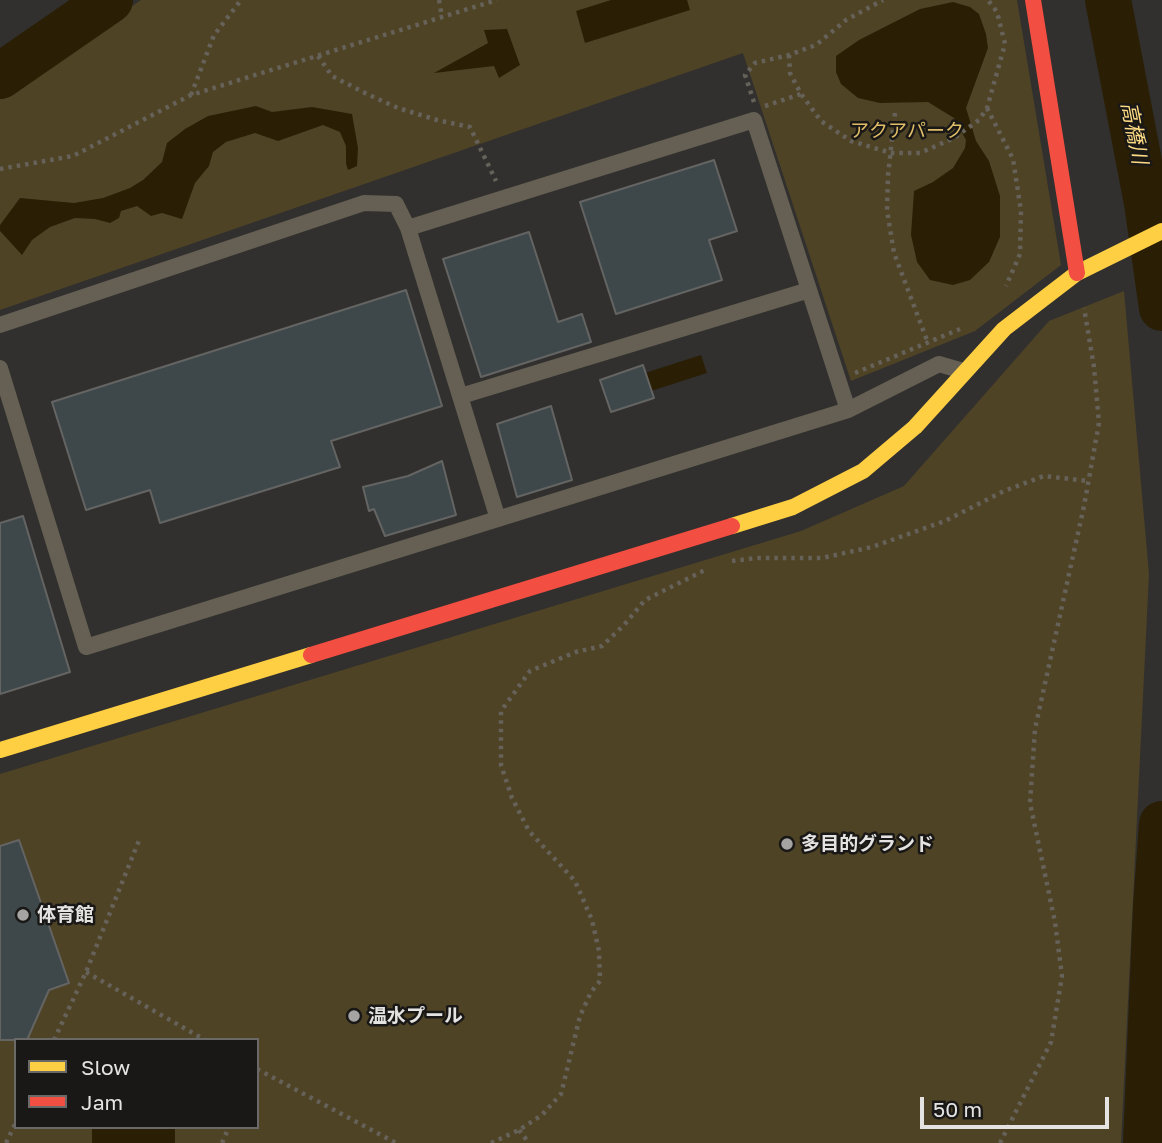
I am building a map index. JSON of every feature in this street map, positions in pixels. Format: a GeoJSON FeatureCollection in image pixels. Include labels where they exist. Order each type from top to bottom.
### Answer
{"type":"FeatureCollection","features":[{"type":"Feature","properties":{"kind":"street"},"geometry":{"type":"LineString","coordinates":[[1033,0],[1077,273]]}},
{"type":"Feature","properties":{"kind":"street"},"geometry":{"type":"LineString","coordinates":[[0,750],[793,507],[863,471],[915,427],[1004,329],[1077,273],[1162,231]]}},
{"type":"Feature","properties":{"kind":"lane"},"geometry":{"type":"LineString","coordinates":[[408,228],[754,120],[848,410]]}},
{"type":"Feature","properties":{"kind":"lane"},"geometry":{"type":"LineString","coordinates":[[0,325],[364,203],[396,204],[408,228],[498,519]]}},
{"type":"Feature","properties":{"kind":"lane"},"geometry":{"type":"LineString","coordinates":[[461,396],[809,290]]}},
{"type":"Feature","properties":{"kind":"lane"},"geometry":{"type":"LineString","coordinates":[[0,368],[86,647],[848,410],[939,364],[965,372]]}},
{"type":"Feature","properties":{"kind":"path"},"geometry":{"type":"LineString","coordinates":[[191,95],[214,35],[242,0]]}},
{"type":"Feature","properties":{"kind":"path"},"geometry":{"type":"LineString","coordinates":[[439,0],[442,17]]}},
{"type":"Feature","properties":{"kind":"path"},"geometry":{"type":"LineString","coordinates":[[0,169],[73,156],[191,95],[497,0]]}},
{"type":"Feature","properties":{"kind":"path"},"geometry":{"type":"LineString","coordinates":[[801,94],[757,110],[746,75],[755,63],[816,45],[846,20],[883,0]]}},
{"type":"Feature","properties":{"kind":"path"},"geometry":{"type":"LineString","coordinates":[[789,55],[790,73],[801,94],[821,121],[850,141],[891,153],[920,153],[954,138],[978,120],[987,108],[1005,44],[997,12],[988,0]]}},
{"type":"Feature","properties":{"kind":"path"},"geometry":{"type":"LineString","coordinates":[[318,55],[332,76],[367,94],[398,108],[470,127],[504,198]]}},
{"type":"Feature","properties":{"kind":"path"},"geometry":{"type":"LineString","coordinates":[[987,108],[1013,159],[1021,211],[1020,254],[1004,292]]}},
{"type":"Feature","properties":{"kind":"path"},"geometry":{"type":"LineString","coordinates":[[895,113],[887,210],[894,253],[928,343]]}},
{"type":"Feature","properties":{"kind":"path"},"geometry":{"type":"LineString","coordinates":[[1000,1143],[1051,1042],[1062,976],[1055,922],[1030,803],[1035,729],[1099,423],[1094,367],[1077,273]]}},
{"type":"Feature","properties":{"kind":"path"},"geometry":{"type":"LineString","coordinates":[[838,381],[961,329]]}},
{"type":"Feature","properties":{"kind":"path"},"geometry":{"type":"LineString","coordinates":[[722,562],[757,558],[822,558],[872,547],[945,522],[1004,491],[1044,476],[1088,481]]}},
{"type":"Feature","properties":{"kind":"path"},"geometry":{"type":"LineString","coordinates":[[491,1143],[542,1115],[561,1094],[580,1016],[591,992],[600,981],[599,951],[592,920],[575,881],[528,831],[512,798],[501,765],[501,711],[530,671],[576,652],[602,646],[645,600],[710,568]]}},
{"type":"Feature","properties":{"kind":"path"},"geometry":{"type":"LineString","coordinates":[[55,1038],[86,972],[140,838]]}},
{"type":"Feature","properties":{"kind":"path"},"geometry":{"type":"LineString","coordinates":[[86,972],[202,1038]]}},
{"type":"Feature","properties":{"kind":"path"},"geometry":{"type":"LineString","coordinates":[[259,1070],[396,1143]]}},
{"type":"Feature","properties":{"kind":"path"},"geometry":{"type":"LineString","coordinates":[[6,1143],[14,1126]]}},
{"type":"Feature","properties":{"kind":"path"},"geometry":{"type":"LineString","coordinates":[[519,1130],[529,1143]]}},
{"type":"Feature","properties":{"kind":"green space","name":"アクアパーク"},"geometry":{"type":"Polygon","coordinates":[[[141,0],[1017,0],[1061,265],[975,331],[851,381],[743,53],[0,310],[0,98],[141,0]]]}},
{"type":"Feature","properties":{"kind":"green space"},"geometry":{"type":"Polygon","coordinates":[[[1124,291],[1149,574],[1121,1143],[0,1143],[0,774],[801,531],[904,486],[1049,321],[1124,291]]]}},
{"type":"Feature","properties":{"kind":"shaded area"},"geometry":{"type":"Polygon","coordinates":[[[611,0],[687,0],[690,10],[585,43],[576,11],[611,0]]]}},
{"type":"Feature","properties":{"kind":"shaded area"},"geometry":{"type":"Polygon","coordinates":[[[953,2],[970,7],[979,14],[986,34],[988,48],[966,108],[976,141],[989,161],[1000,196],[1000,237],[989,262],[970,280],[953,285],[930,280],[917,262],[911,235],[914,191],[953,168],[965,148],[966,140],[954,118],[928,102],[880,103],[858,98],[841,84],[836,72],[836,56],[859,40],[920,9],[953,2]]]}},
{"type":"Feature","properties":{"kind":"shaded area"},"geometry":{"type":"Polygon","coordinates":[[[507,29],[520,65],[499,78],[494,66],[434,73],[488,43],[484,30],[507,29]]]}},
{"type":"Feature","properties":{"kind":"shaded area"},"geometry":{"type":"Polygon","coordinates":[[[256,106],[272,112],[312,107],[352,114],[358,148],[357,166],[348,170],[346,146],[340,132],[323,125],[278,141],[255,133],[226,142],[213,152],[209,166],[195,183],[182,219],[162,213],[151,216],[137,206],[121,211],[119,218],[110,223],[75,218],[50,227],[32,240],[22,255],[0,231],[0,225],[20,198],[74,203],[103,198],[130,188],[162,162],[167,143],[185,129],[208,116],[256,106]]]}},
{"type":"Feature","properties":{"kind":"shaded area"},"geometry":{"type":"Polygon","coordinates":[[[701,355],[707,373],[651,391],[645,373],[701,355]]]}},
{"type":"Feature","properties":{"kind":"shaded area"},"geometry":{"type":"Polygon","coordinates":[[[92,1129],[175,1129],[175,1143],[92,1143],[92,1129]]]}},
{"type":"Feature","properties":{"kind":"building"},"geometry":{"type":"Polygon","coordinates":[[[714,160],[737,231],[709,240],[722,280],[616,314],[580,202],[714,160]]]}},
{"type":"Feature","properties":{"kind":"building"},"geometry":{"type":"Polygon","coordinates":[[[529,232],[558,322],[582,314],[591,342],[481,377],[443,259],[529,232]]]}},
{"type":"Feature","properties":{"kind":"building"},"geometry":{"type":"Polygon","coordinates":[[[406,290],[442,406],[331,441],[340,467],[160,523],[150,490],[86,510],[52,402],[406,290]]]}},
{"type":"Feature","properties":{"kind":"building"},"geometry":{"type":"Polygon","coordinates":[[[643,365],[654,398],[611,412],[600,380],[643,365]]]}},
{"type":"Feature","properties":{"kind":"building"},"geometry":{"type":"Polygon","coordinates":[[[551,406],[572,480],[517,497],[497,424],[551,406]]]}},
{"type":"Feature","properties":{"kind":"building"},"geometry":{"type":"Polygon","coordinates":[[[442,461],[456,515],[385,536],[374,509],[369,511],[363,487],[408,476],[442,461]]]}},
{"type":"Feature","properties":{"kind":"building"},"geometry":{"type":"Polygon","coordinates":[[[23,516],[70,672],[0,694],[0,523],[23,516]]]}},
{"type":"Feature","properties":{"kind":"building","name":"体育館"},"geometry":{"type":"Polygon","coordinates":[[[19,840],[69,983],[49,990],[28,1038],[14,1040],[0,1040],[0,846],[19,840]]]}},
{"type":"Feature","properties":{"kind":"waterway"},"geometry":{"type":"LineString","coordinates":[[0,76],[110,0]]}},
{"type":"Feature","properties":{"kind":"waterway","name":"高橋川"},"geometry":{"type":"LineString","coordinates":[[1108,0],[1147,203],[1162,308]]}},
{"type":"Feature","properties":{"kind":"waterway","name":"高橋川"},"geometry":{"type":"LineString","coordinates":[[1146,1143],[1162,824]]}},
{"type":"Feature","properties":{"kind":"traffic: slow"},"geometry":{"type":"LineString","coordinates":[[732,526],[793,507],[863,471],[915,427],[1004,329],[1077,273],[1162,231]]}},
{"type":"Feature","properties":{"kind":"traffic: slow"},"geometry":{"type":"LineString","coordinates":[[0,750],[311,655]]}},
{"type":"Feature","properties":{"kind":"traffic: jam"},"geometry":{"type":"LineString","coordinates":[[1033,0],[1077,273]]}},
{"type":"Feature","properties":{"kind":"traffic: jam"},"geometry":{"type":"LineString","coordinates":[[311,655],[732,526]]}},
{"type":"Feature","properties":{"kind":"place","name":"多目的グランド"},"geometry":{"type":"Point","coordinates":[787,844]}},
{"type":"Feature","properties":{"kind":"place","name":"体育館"},"geometry":{"type":"Point","coordinates":[23,915]}},
{"type":"Feature","properties":{"kind":"place","name":"温水プール"},"geometry":{"type":"Point","coordinates":[354,1016]}}]}
